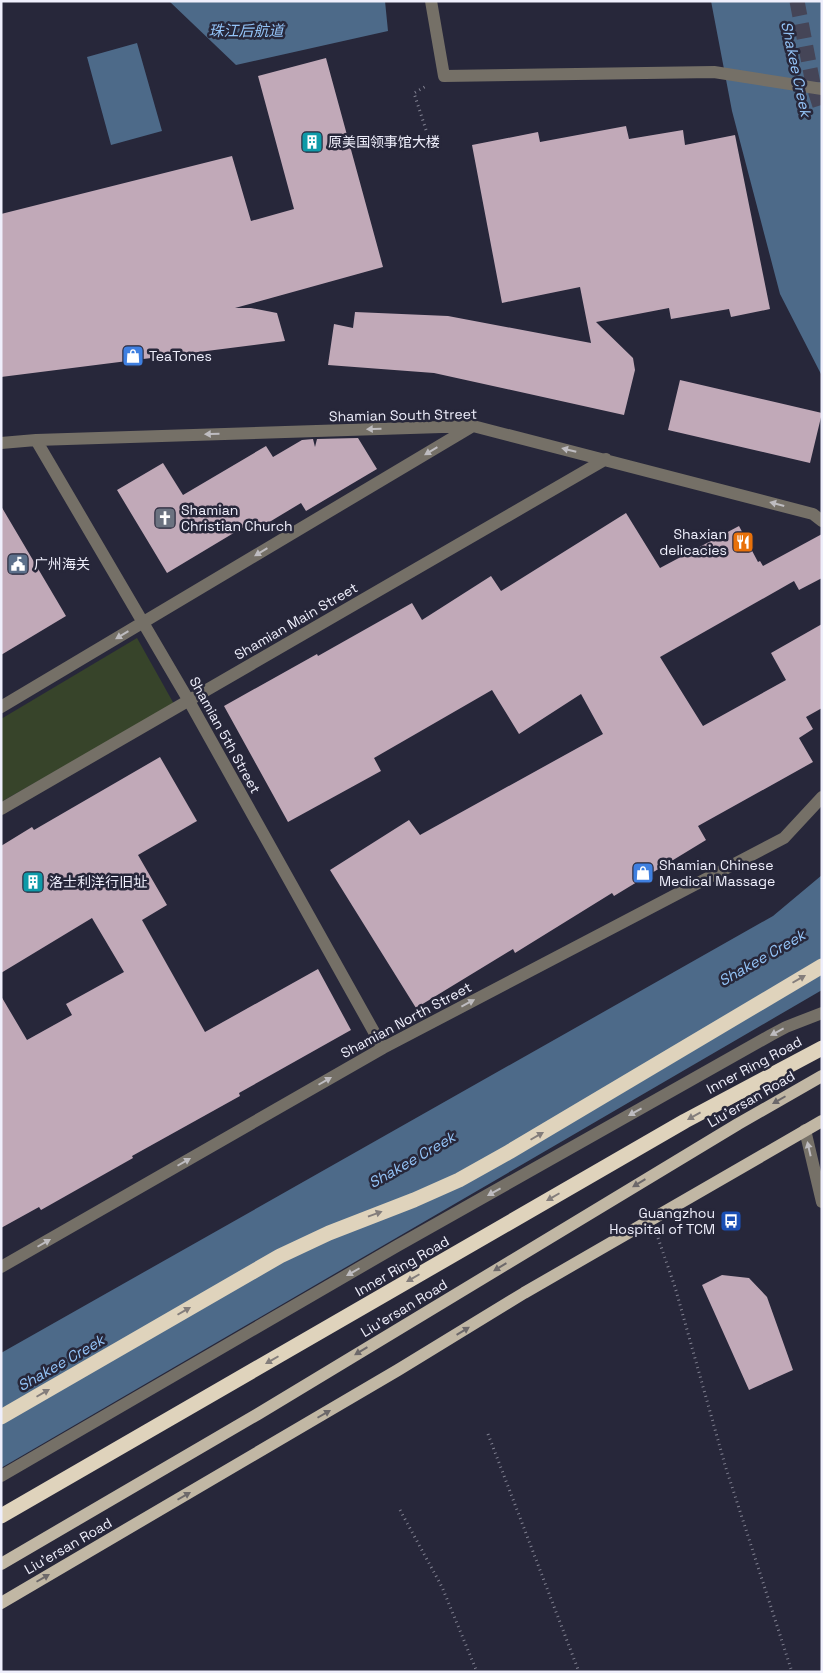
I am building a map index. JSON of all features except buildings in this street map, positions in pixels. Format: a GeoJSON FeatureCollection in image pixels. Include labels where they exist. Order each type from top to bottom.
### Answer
{"type":"FeatureCollection","features":[{"type":"Feature","properties":{"kind":"highway"},"geometry":{"type":"LineString","coordinates":[[1,1418],[294,1249],[459,1180],[568,1119],[822,966]]}},
{"type":"Feature","properties":{"kind":"highway","name":"Inner Ring Road"},"geometry":{"type":"LineString","coordinates":[[1,1516],[677,1126],[798,1059],[822,1048]]}},
{"type":"Feature","properties":{"kind":"main road","name":"Liu'ersan Road"},"geometry":{"type":"LineString","coordinates":[[1,1564],[258,1414],[738,1124],[822,1076]]}},
{"type":"Feature","properties":{"kind":"main road","name":"Liu'ersan Road"},"geometry":{"type":"LineString","coordinates":[[1,1603],[822,1121]]}},
{"type":"Feature","properties":{"kind":"street"},"geometry":{"type":"LineString","coordinates":[[431,1],[444,76],[714,72],[822,89]]}},
{"type":"Feature","properties":{"kind":"street"},"geometry":{"type":"LineString","coordinates":[[1,707],[473,426]]}},
{"type":"Feature","properties":{"kind":"street","name":"Shamian South Street"},"geometry":{"type":"LineString","coordinates":[[1,443],[36,440],[473,426],[813,514],[822,521]]}},
{"type":"Feature","properties":{"kind":"street","name":"Shamian 5th Street"},"geometry":{"type":"LineString","coordinates":[[36,440],[189,701],[383,1048]]}},
{"type":"Feature","properties":{"kind":"street","name":"Shamian Main Street"},"geometry":{"type":"LineString","coordinates":[[1,809],[606,460]]}},
{"type":"Feature","properties":{"kind":"street","name":"Shamian North Street"},"geometry":{"type":"LineString","coordinates":[[1,1267],[383,1048],[784,838],[822,798]]}},
{"type":"Feature","properties":{"kind":"street"},"geometry":{"type":"LineString","coordinates":[[1,1476],[397,1246],[762,1040],[786,1027],[822,1013]]}},
{"type":"Feature","properties":{"kind":"street"},"geometry":{"type":"LineString","coordinates":[[805,1130],[822,1202]]}},
{"type":"Feature","properties":{"kind":"path"},"geometry":{"type":"LineString","coordinates":[[426,130],[414,93],[444,76]]}},
{"type":"Feature","properties":{"kind":"path"},"geometry":{"type":"LineString","coordinates":[[651,1220],[675,1286],[725,1465],[792,1672]]}},
{"type":"Feature","properties":{"kind":"path"},"geometry":{"type":"LineString","coordinates":[[488,1434],[580,1672]]}},
{"type":"Feature","properties":{"kind":"path"},"geometry":{"type":"LineString","coordinates":[[400,1510],[442,1587],[477,1672]]}},
{"type":"Feature","properties":{"kind":"green space"},"geometry":{"type":"Polygon","coordinates":[[[137,638],[174,704],[1,802],[1,719],[137,638]]]}},
{"type":"Feature","properties":{"kind":"water","name":"珠江后航道"},"geometry":{"type":"Polygon","coordinates":[[[169,1],[385,1],[388,31],[236,65],[169,1]]]}},
{"type":"Feature","properties":{"kind":"water","name":"Shakee Creek"},"geometry":{"type":"Polygon","coordinates":[[[711,1],[822,1],[822,376],[780,294],[732,111],[711,1]]]}},
{"type":"Feature","properties":{"kind":"water"},"geometry":{"type":"Polygon","coordinates":[[[137,43],[162,131],[111,145],[87,57],[137,43]]]}},
{"type":"Feature","properties":{"kind":"water","name":"Shakee Creek"},"geometry":{"type":"Polygon","coordinates":[[[822,875],[822,990],[1,1468],[1,1353],[773,916],[822,875]]]}},
{"type":"Feature","properties":{"kind":"tunnel"},"geometry":{"type":"LineString","coordinates":[[797,1],[813,84],[822,112]]}},
{"type":"Feature","properties":{"kind":"place","name":"原美国领事馆大楼"},"geometry":{"type":"Point","coordinates":[312,142]}},
{"type":"Feature","properties":{"kind":"place","name":"TeaTones"},"geometry":{"type":"Point","coordinates":[133,356]}},
{"type":"Feature","properties":{"kind":"place","name":"Shamian Christian Church"},"geometry":{"type":"Point","coordinates":[165,518]}},
{"type":"Feature","properties":{"kind":"place","name":"Shaxian delicacies"},"geometry":{"type":"Point","coordinates":[743,542]}},
{"type":"Feature","properties":{"kind":"place","name":"广州海关"},"geometry":{"type":"Point","coordinates":[18,564]}},
{"type":"Feature","properties":{"kind":"place","name":"Shamian Chinese Medical Massage"},"geometry":{"type":"Point","coordinates":[643,873]}},
{"type":"Feature","properties":{"kind":"place","name":"洛士利洋行旧址"},"geometry":{"type":"Point","coordinates":[33,882]}},
{"type":"Feature","properties":{"kind":"place","name":"Guangzhou Hospital of TCM"},"geometry":{"type":"Point","coordinates":[731,1221]}}]}
